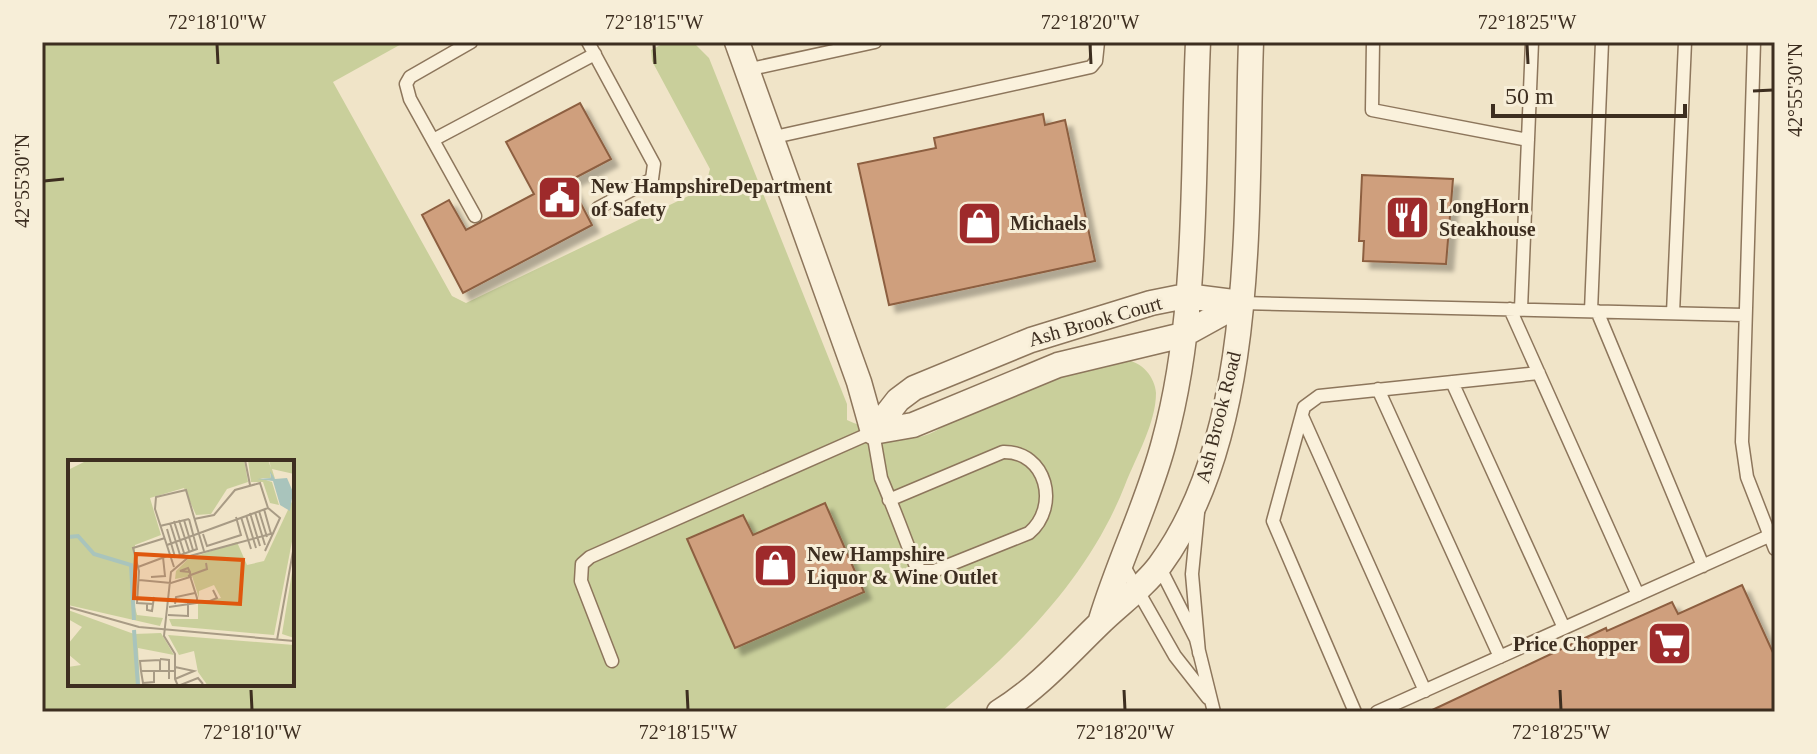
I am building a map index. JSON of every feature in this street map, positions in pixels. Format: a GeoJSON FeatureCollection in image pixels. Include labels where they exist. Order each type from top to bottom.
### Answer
{"type":"FeatureCollection","features":[{"type":"Feature","properties":{"kind":"street"},"geometry":{"type":"LineString","coordinates":[[737,42],[859,382],[873,432]]}},
{"type":"Feature","properties":{"kind":"street"},"geometry":{"type":"LineString","coordinates":[[1100,623],[1120,558],[1164,443],[1183,335],[1198,42]]}},
{"type":"Feature","properties":{"kind":"street","name":"Ash Brook Road"},"geometry":{"type":"LineString","coordinates":[[999,712],[1053,670],[1159,566],[1192,510],[1207,473],[1235,353],[1241,303],[1251,42]]}},
{"type":"Feature","properties":{"kind":"street","name":"Ash Brook Court"},"geometry":{"type":"LineString","coordinates":[[873,432],[898,400],[914,388],[991,354],[1079,324],[1186,296],[1241,303]]}},
{"type":"Feature","properties":{"kind":"street","name":"Ash Brook Court"},"geometry":{"type":"LineString","coordinates":[[873,432],[913,425],[1058,365],[1183,335],[1241,303]]}},
{"type":"Feature","properties":{"kind":"lane"},"geometry":{"type":"LineString","coordinates":[[471,42],[410,77],[406,84],[475,216]]}},
{"type":"Feature","properties":{"kind":"lane"},"geometry":{"type":"LineString","coordinates":[[588,42],[651,156],[655,172],[652,179],[598,208]]}},
{"type":"Feature","properties":{"kind":"lane"},"geometry":{"type":"LineString","coordinates":[[746,70],[875,42]]}},
{"type":"Feature","properties":{"kind":"lane"},"geometry":{"type":"LineString","coordinates":[[770,138],[1084,69],[1096,61],[1098,42]]}},
{"type":"Feature","properties":{"kind":"lane"},"geometry":{"type":"LineString","coordinates":[[1373,42],[1372,110],[1528,140]]}},
{"type":"Feature","properties":{"kind":"lane"},"geometry":{"type":"LineString","coordinates":[[1532,42],[1515,309],[1539,373],[1638,595]]}},
{"type":"Feature","properties":{"kind":"lane"},"geometry":{"type":"LineString","coordinates":[[1602,42],[1594,311],[1703,566]]}},
{"type":"Feature","properties":{"kind":"lane"},"geometry":{"type":"LineString","coordinates":[[1673,313],[1685,42]]}},
{"type":"Feature","properties":{"kind":"lane"},"geometry":{"type":"LineString","coordinates":[[1754,42],[1744,315],[1743,461],[1775,549]]}},
{"type":"Feature","properties":{"kind":"lane"},"geometry":{"type":"LineString","coordinates":[[433,140],[595,54]]}},
{"type":"Feature","properties":{"kind":"lane"},"geometry":{"type":"LineString","coordinates":[[1241,303],[1744,315]]}},
{"type":"Feature","properties":{"kind":"lane"},"geometry":{"type":"LineString","coordinates":[[1355,712],[1273,521],[1302,416],[1313,397],[1539,373]]}},
{"type":"Feature","properties":{"kind":"lane"},"geometry":{"type":"LineString","coordinates":[[1452,382],[1564,628]]}},
{"type":"Feature","properties":{"kind":"lane"},"geometry":{"type":"LineString","coordinates":[[1378,389],[1500,657]]}},
{"type":"Feature","properties":{"kind":"lane"},"geometry":{"type":"LineString","coordinates":[[1302,416],[1425,691]]}},
{"type":"Feature","properties":{"kind":"lane"},"geometry":{"type":"LineString","coordinates":[[612,661],[581,581],[582,564],[603,551],[873,432],[874,454],[889,500],[915,564],[927,572],[1029,533],[1042,523],[1047,509],[1043,481],[1036,467],[1027,457],[1014,452],[1003,452],[889,500]]}},
{"type":"Feature","properties":{"kind":"lane"},"geometry":{"type":"LineString","coordinates":[[1207,473],[1192,554],[1199,653],[1214,712]]}},
{"type":"Feature","properties":{"kind":"lane"},"geometry":{"type":"LineString","coordinates":[[1377,712],[1771,535]]}},
{"type":"Feature","properties":{"kind":"lane"},"geometry":{"type":"LineString","coordinates":[[1120,558],[1175,656],[1208,698]]}},
{"type":"Feature","properties":{"kind":"lane"},"geometry":{"type":"LineString","coordinates":[[1159,566],[1186,618],[1199,653]]}},
{"type":"Feature","properties":{"kind":"green space"},"geometry":{"type":"Polygon","coordinates":[[[42,42],[405,42],[333,82],[452,296],[466,303],[705,188],[710,169],[652,61],[651,50],[666,42],[694,43],[709,58],[847,404],[847,420],[894,436],[923,436],[1021,390],[1094,365],[1126,360],[1147,371],[1156,393],[1153,416],[1110,519],[1091,551],[1071,582],[1023,637],[941,712],[42,712],[42,42]]]}},
{"type":"Feature","properties":{"kind":"building","name":"New HampshireDepartment of Safety"},"geometry":{"type":"Polygon","coordinates":[[[580,103],[611,159],[569,181],[592,225],[463,293],[422,215],[449,200],[466,230],[534,194],[506,142],[580,103]]]}},
{"type":"Feature","properties":{"kind":"building","name":"Michaels"},"geometry":{"type":"Polygon","coordinates":[[[1043,114],[1045,125],[1065,120],[1095,261],[889,305],[858,164],[936,148],[934,138],[1043,114]]]}},
{"type":"Feature","properties":{"kind":"building","name":"LongHorn Steakhouse"},"geometry":{"type":"Polygon","coordinates":[[[1362,175],[1453,179],[1446,264],[1363,261],[1364,241],[1359,241],[1362,175]]]}},
{"type":"Feature","properties":{"kind":"building","name":"New Hampshire Liquor & Wine Outlet"},"geometry":{"type":"Polygon","coordinates":[[[825,503],[864,592],[735,648],[687,539],[743,515],[753,535],[825,503]]]}},
{"type":"Feature","properties":{"kind":"building","name":"Price Chopper"},"geometry":{"type":"Polygon","coordinates":[[[1742,585],[1775,657],[1775,712],[1428,712],[1606,628],[1607,631],[1672,602],[1678,614],[1742,585]]]}},
{"type":"Feature","properties":{"kind":"place","name":"New HampshireDepartment of Safety"},"geometry":{"type":"Point","coordinates":[560,197]}},
{"type":"Feature","properties":{"kind":"place","name":"LongHorn Steakhouse"},"geometry":{"type":"Point","coordinates":[1408,217]}},
{"type":"Feature","properties":{"kind":"place","name":"Michaels"},"geometry":{"type":"Point","coordinates":[979,223]}},
{"type":"Feature","properties":{"kind":"place","name":"New Hampshire Liquor & Wine Outlet"},"geometry":{"type":"Point","coordinates":[776,565]}},
{"type":"Feature","properties":{"kind":"place","name":"Price Chopper"},"geometry":{"type":"Point","coordinates":[1669,644]}}]}
